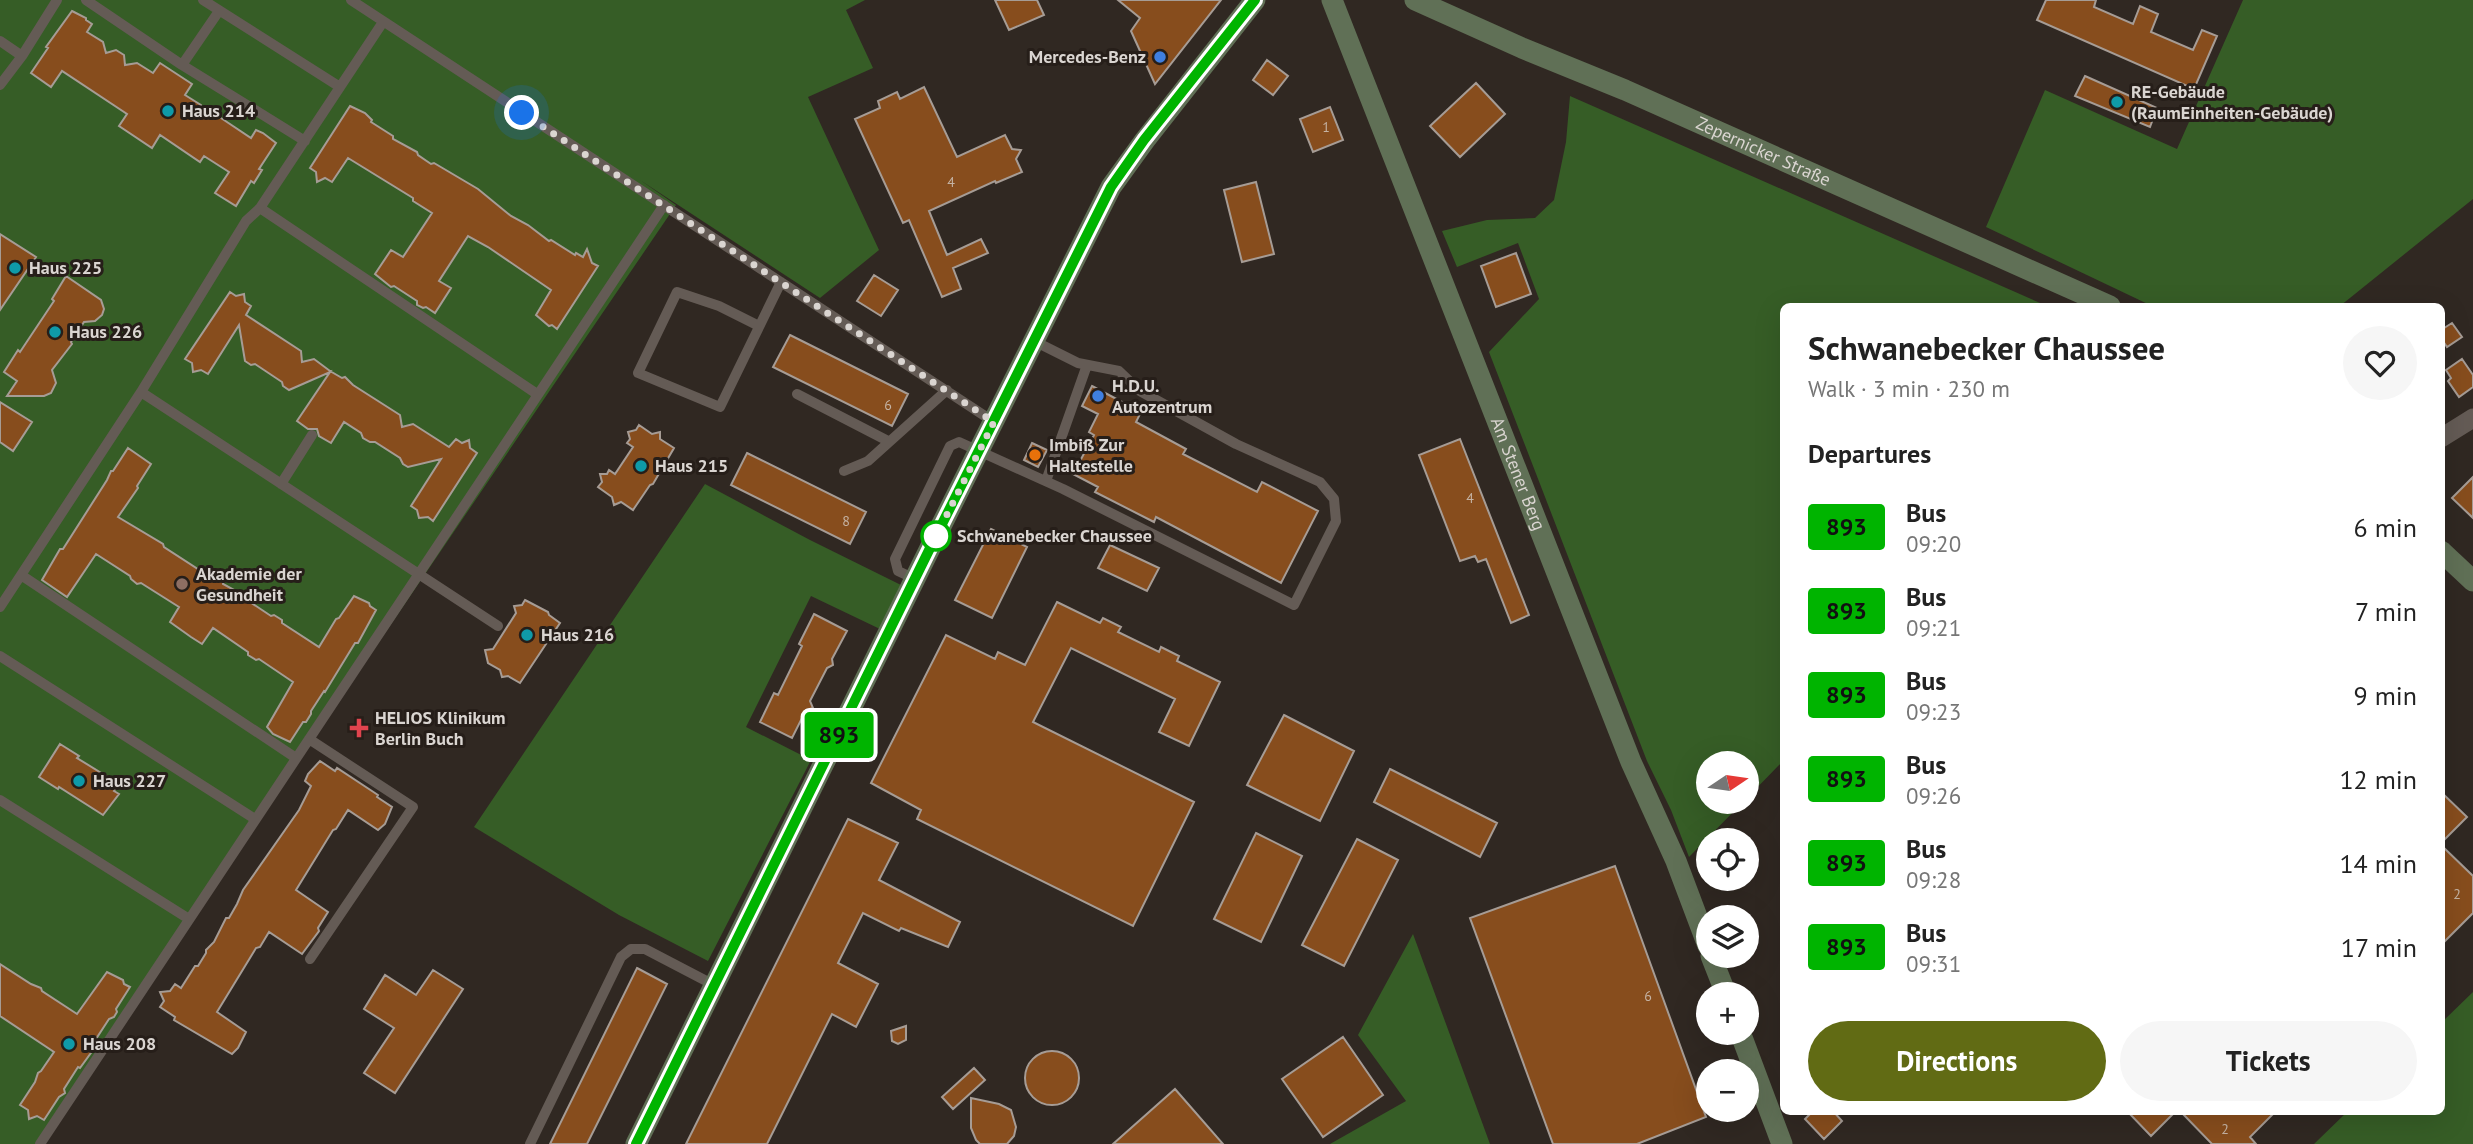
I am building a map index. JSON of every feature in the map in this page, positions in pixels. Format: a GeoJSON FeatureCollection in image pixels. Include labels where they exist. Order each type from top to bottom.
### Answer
{"type":"FeatureCollection","features":[{"type":"Feature","properties":{"kind":"main road"},"geometry":{"type":"LineString","coordinates":[[636,1144],[1083,241],[1121,171],[1255,0]]}},
{"type":"Feature","properties":{"kind":"main road","name":"Am Stener Berg"},"geometry":{"type":"LineString","coordinates":[[1332,0],[1630,762],[1676,861],[1696,914]]}},
{"type":"Feature","properties":{"kind":"main road","name":"Zepernicker Straße"},"geometry":{"type":"LineString","coordinates":[[1415,0],[2103,303]]}},
{"type":"Feature","properties":{"kind":"main road"},"geometry":{"type":"LineString","coordinates":[[2445,555],[2473,581]]}},
{"type":"Feature","properties":{"kind":"main road"},"geometry":{"type":"LineString","coordinates":[[1745,1045],[1782,1144]]}},
{"type":"Feature","properties":{"kind":"street"},"geometry":{"type":"LineString","coordinates":[[2445,436],[2473,418]]}},
{"type":"Feature","properties":{"kind":"lane"},"geometry":{"type":"LineString","coordinates":[[0,85],[57,0]]}},
{"type":"Feature","properties":{"kind":"lane"},"geometry":{"type":"LineString","coordinates":[[86,0],[182,65],[305,141]]}},
{"type":"Feature","properties":{"kind":"lane"},"geometry":{"type":"LineString","coordinates":[[203,0],[340,87]]}},
{"type":"Feature","properties":{"kind":"lane"},"geometry":{"type":"LineString","coordinates":[[351,0],[994,422]]}},
{"type":"Feature","properties":{"kind":"lane"},"geometry":{"type":"LineString","coordinates":[[182,65],[219,11]]}},
{"type":"Feature","properties":{"kind":"lane"},"geometry":{"type":"LineString","coordinates":[[0,607],[141,392],[246,221],[260,208],[383,22]]}},
{"type":"Feature","properties":{"kind":"lane"},"geometry":{"type":"LineString","coordinates":[[0,41],[22,55]]}},
{"type":"Feature","properties":{"kind":"lane"},"geometry":{"type":"LineString","coordinates":[[40,1144],[664,205]]}},
{"type":"Feature","properties":{"kind":"lane"},"geometry":{"type":"LineString","coordinates":[[260,208],[537,394]]}},
{"type":"Feature","properties":{"kind":"lane"},"geometry":{"type":"LineString","coordinates":[[759,326],[719,306],[677,292],[638,373],[720,407],[781,282]]}},
{"type":"Feature","properties":{"kind":"lane"},"geometry":{"type":"LineString","coordinates":[[979,451],[1046,481],[1294,605],[1336,521],[1334,499],[1320,482],[1236,444],[1152,398],[1140,391],[1119,371],[1077,363],[1034,341]]}},
{"type":"Feature","properties":{"kind":"lane"},"geometry":{"type":"LineString","coordinates":[[1046,481],[1087,365]]}},
{"type":"Feature","properties":{"kind":"lane"},"geometry":{"type":"LineString","coordinates":[[844,471],[867,461],[947,390]]}},
{"type":"Feature","properties":{"kind":"lane"},"geometry":{"type":"LineString","coordinates":[[141,392],[498,626]]}},
{"type":"Feature","properties":{"kind":"lane"},"geometry":{"type":"LineString","coordinates":[[797,394],[888,441]]}},
{"type":"Feature","properties":{"kind":"lane"},"geometry":{"type":"LineString","coordinates":[[281,484],[312,435]]}},
{"type":"Feature","properties":{"kind":"lane"},"geometry":{"type":"LineString","coordinates":[[21,575],[296,758]]}},
{"type":"Feature","properties":{"kind":"lane"},"geometry":{"type":"LineString","coordinates":[[0,656],[255,820]]}},
{"type":"Feature","properties":{"kind":"lane"},"geometry":{"type":"LineString","coordinates":[[309,739],[413,807],[310,959]]}},
{"type":"Feature","properties":{"kind":"lane"},"geometry":{"type":"LineString","coordinates":[[0,800],[189,919]]}},
{"type":"Feature","properties":{"kind":"lane"},"geometry":{"type":"LineString","coordinates":[[530,1144],[621,957],[631,949],[645,949],[714,985]]}},
{"type":"Feature","properties":{"kind":"green space"},"geometry":{"type":"Polygon","coordinates":[[[0,0],[865,0],[846,10],[873,68],[808,97],[879,250],[820,298],[640,180],[676,205],[143,989],[45,1144],[0,1144],[0,0]]]}},
{"type":"Feature","properties":{"kind":"green space"},"geometry":{"type":"Polygon","coordinates":[[[2243,0],[2473,0],[2473,199],[2344,303],[2146,303],[1986,227],[2045,90],[2177,149],[2243,0]]]}},
{"type":"Feature","properties":{"kind":"green space"},"geometry":{"type":"Polygon","coordinates":[[[1570,96],[2040,303],[1780,303],[1780,764],[1759,786],[1759,751],[1696,751],[1696,814],[1731,814],[1717,828],[1696,828],[1696,850],[1689,857],[1671,810],[1647,761],[1489,352],[1539,299],[1518,243],[1457,267],[1442,231],[1487,220],[1535,218],[1554,200],[1566,142],[1570,96]]]}},
{"type":"Feature","properties":{"kind":"green space"},"geometry":{"type":"Polygon","coordinates":[[[705,484],[901,585],[880,629],[811,596],[746,727],[811,760],[708,961],[619,915],[474,827],[705,484]]]}},
{"type":"Feature","properties":{"kind":"green space"},"geometry":{"type":"Polygon","coordinates":[[[1413,934],[1490,1144],[1330,1144],[1406,1101],[1358,1035],[1413,934]]]}},
{"type":"Feature","properties":{"kind":"green space"},"geometry":{"type":"Polygon","coordinates":[[[2473,992],[2473,1144],[2314,1144],[2344,1115],[2445,1115],[2445,1019],[2473,992]]]}},
{"type":"Feature","properties":{"kind":"building"},"geometry":{"type":"Polygon","coordinates":[[[995,0],[1037,0],[1044,15],[1009,30],[995,0]]]}},
{"type":"Feature","properties":{"kind":"building","name":"Mercedes-Benz"},"geometry":{"type":"Polygon","coordinates":[[[1118,0],[1221,0],[1155,84],[1131,31],[1140,18],[1118,0]]]}},
{"type":"Feature","properties":{"kind":"building"},"geometry":{"type":"Polygon","coordinates":[[[2046,0],[2096,0],[2094,7],[2133,24],[2140,6],[2158,14],[2151,32],[2193,50],[2202,30],[2217,36],[2194,89],[2037,20],[2046,0]]]}},
{"type":"Feature","properties":{"kind":"building","name":"Haus 214"},"geometry":{"type":"Polygon","coordinates":[[[72,11],[92,24],[87,32],[103,42],[106,53],[116,50],[124,55],[125,65],[137,63],[153,73],[160,63],[192,84],[185,95],[201,105],[203,118],[215,114],[251,138],[256,130],[276,143],[259,169],[262,170],[254,183],[251,181],[236,206],[215,193],[229,172],[204,156],[200,162],[160,135],[152,148],[119,126],[127,114],[62,71],[51,87],[31,73],[72,11]]]}},
{"type":"Feature","properties":{"kind":"building"},"geometry":{"type":"Polygon","coordinates":[[[1267,60],[1288,76],[1273,95],[1253,80],[1267,60]]]}},
{"type":"Feature","properties":{"kind":"building","name":"RE-Gebäude (RaumEinheiten-Gebäude)"},"geometry":{"type":"Polygon","coordinates":[[[2085,76],[2157,108],[2150,127],[2075,96],[2085,76]]]}},
{"type":"Feature","properties":{"kind":"building"},"geometry":{"type":"Polygon","coordinates":[[[1476,83],[1505,114],[1460,157],[1430,126],[1476,83]]]}},
{"type":"Feature","properties":{"kind":"building"},"geometry":{"type":"Polygon","coordinates":[[[924,87],[957,157],[1005,135],[1012,149],[1021,150],[1016,159],[1022,172],[996,183],[995,181],[929,211],[947,255],[981,239],[988,253],[953,268],[961,289],[942,297],[909,220],[903,223],[855,119],[880,108],[878,101],[897,92],[900,99],[924,87]]]}},
{"type":"Feature","properties":{"kind":"building"},"geometry":{"type":"Polygon","coordinates":[[[350,106],[365,113],[371,122],[393,136],[393,139],[417,152],[431,164],[434,163],[478,189],[511,216],[549,241],[583,257],[587,249],[592,263],[598,266],[557,329],[536,315],[551,290],[468,236],[439,281],[451,288],[435,313],[417,305],[417,301],[394,286],[391,287],[375,274],[391,250],[403,257],[432,213],[413,201],[413,198],[348,158],[332,182],[325,178],[317,182],[316,172],[310,168],[350,106]]]}},
{"type":"Feature","properties":{"kind":"building"},"geometry":{"type":"Polygon","coordinates":[[[1330,107],[1343,140],[1313,152],[1300,119],[1330,107]]]}},
{"type":"Feature","properties":{"kind":"building"},"geometry":{"type":"Polygon","coordinates":[[[1256,182],[1274,254],[1242,262],[1224,190],[1256,182]]]}},
{"type":"Feature","properties":{"kind":"building","name":"Haus 225"},"geometry":{"type":"Polygon","coordinates":[[[0,234],[36,257],[0,310],[0,234]]]}},
{"type":"Feature","properties":{"kind":"building"},"geometry":{"type":"Polygon","coordinates":[[[1516,253],[1531,294],[1496,307],[1481,266],[1516,253]]]}},
{"type":"Feature","properties":{"kind":"building"},"geometry":{"type":"Polygon","coordinates":[[[874,275],[898,290],[881,316],[857,301],[874,275]]]}},
{"type":"Feature","properties":{"kind":"building","name":"Haus 226"},"geometry":{"type":"Polygon","coordinates":[[[66,276],[101,300],[104,309],[102,315],[95,321],[84,322],[72,344],[52,370],[56,383],[51,393],[44,396],[7,396],[17,381],[4,372],[54,301],[52,299],[66,276]]]}},
{"type":"Feature","properties":{"kind":"building"},"geometry":{"type":"Polygon","coordinates":[[[230,292],[236,296],[244,294],[245,302],[251,306],[246,315],[301,351],[302,362],[314,359],[342,378],[345,377],[400,415],[402,427],[413,424],[449,447],[456,439],[462,443],[469,440],[470,448],[477,453],[433,521],[428,517],[419,518],[417,510],[411,506],[441,459],[408,467],[400,458],[375,442],[363,438],[361,433],[344,422],[331,443],[319,436],[317,429],[308,429],[297,421],[330,372],[289,390],[282,382],[255,364],[251,365],[245,361],[239,325],[208,374],[201,370],[193,372],[192,363],[185,359],[230,292]]]}},
{"type":"Feature","properties":{"kind":"building"},"geometry":{"type":"Polygon","coordinates":[[[2452,323],[2462,337],[2447,347],[2445,344],[2445,327],[2452,323]]]}},
{"type":"Feature","properties":{"kind":"building"},"geometry":{"type":"Polygon","coordinates":[[[790,335],[908,394],[892,426],[773,367],[790,335]]]}},
{"type":"Feature","properties":{"kind":"building"},"geometry":{"type":"Polygon","coordinates":[[[2462,359],[2473,375],[2473,387],[2459,397],[2448,381],[2451,378],[2446,370],[2462,359]]]}},
{"type":"Feature","properties":{"kind":"building"},"geometry":{"type":"Polygon","coordinates":[[[1092,386],[1141,412],[1136,422],[1186,449],[1183,454],[1257,492],[1262,482],[1318,511],[1281,583],[1156,517],[1154,522],[1095,492],[1098,487],[1073,474],[1094,435],[1089,432],[1098,414],[1082,406],[1092,386]]]}},
{"type":"Feature","properties":{"kind":"building"},"geometry":{"type":"Polygon","coordinates":[[[0,402],[32,422],[13,451],[0,442],[0,402]]]}},
{"type":"Feature","properties":{"kind":"building","name":"Haus 215"},"geometry":{"type":"Polygon","coordinates":[[[639,425],[652,434],[660,432],[660,439],[674,448],[653,484],[633,510],[621,502],[614,505],[612,497],[598,487],[602,482],[600,474],[607,474],[609,470],[615,474],[633,447],[627,443],[630,439],[628,432],[636,430],[639,425]]]}},
{"type":"Feature","properties":{"kind":"building"},"geometry":{"type":"Polygon","coordinates":[[[1460,439],[1529,615],[1511,623],[1486,559],[1478,562],[1475,556],[1460,561],[1419,455],[1460,439]]]}},
{"type":"Feature","properties":{"kind":"building","name":"Imbiß Zur Haltestelle"},"geometry":{"type":"Polygon","coordinates":[[[1032,443],[1047,450],[1038,467],[1024,460],[1032,443]]]}},
{"type":"Feature","properties":{"kind":"building"},"geometry":{"type":"Polygon","coordinates":[[[128,448],[151,464],[118,517],[201,571],[202,569],[214,577],[224,576],[223,584],[271,616],[282,620],[282,623],[319,647],[354,596],[369,603],[376,610],[358,643],[355,643],[306,722],[303,722],[290,742],[273,734],[267,727],[293,682],[259,659],[248,655],[248,652],[213,628],[202,644],[170,622],[179,607],[141,583],[137,584],[130,576],[96,554],[67,597],[42,580],[128,448]]]}},
{"type":"Feature","properties":{"kind":"building"},"geometry":{"type":"Polygon","coordinates":[[[747,453],[866,512],[850,544],[731,485],[747,453]]]}},
{"type":"Feature","properties":{"kind":"building"},"geometry":{"type":"Polygon","coordinates":[[[2473,477],[2473,518],[2452,498],[2473,477]]]}},
{"type":"Feature","properties":{"kind":"building"},"geometry":{"type":"Polygon","coordinates":[[[991,529],[1027,547],[992,618],[955,600],[991,529]]]}},
{"type":"Feature","properties":{"kind":"building"},"geometry":{"type":"Polygon","coordinates":[[[1110,545],[1159,568],[1147,591],[1098,568],[1110,545]]]}},
{"type":"Feature","properties":{"kind":"building","name":"Haus 216"},"geometry":{"type":"Polygon","coordinates":[[[525,600],[548,612],[560,623],[520,683],[508,676],[502,677],[500,670],[488,663],[485,650],[493,649],[516,613],[514,606],[522,605],[525,600]]]}},
{"type":"Feature","properties":{"kind":"building"},"geometry":{"type":"Polygon","coordinates":[[[1057,602],[1100,623],[1103,618],[1121,627],[1118,632],[1159,652],[1161,647],[1179,656],[1177,661],[1220,682],[1189,746],[1159,732],[1175,699],[1071,648],[1033,722],[1194,802],[1133,926],[917,819],[921,810],[871,783],[946,635],[995,659],[998,652],[1025,665],[1057,602]]]}},
{"type":"Feature","properties":{"kind":"building"},"geometry":{"type":"Polygon","coordinates":[[[814,614],[847,631],[832,659],[833,665],[827,668],[810,701],[813,708],[806,710],[792,738],[760,722],[774,693],[778,695],[814,614]]]}},
{"type":"Feature","properties":{"kind":"building"},"geometry":{"type":"Polygon","coordinates":[[[1284,715],[1354,751],[1320,821],[1247,785],[1284,715]]]}},
{"type":"Feature","properties":{"kind":"building","name":"Haus 227"},"geometry":{"type":"Polygon","coordinates":[[[60,744],[119,784],[114,791],[119,794],[103,815],[39,777],[60,744]]]}},
{"type":"Feature","properties":{"kind":"building"},"geometry":{"type":"Polygon","coordinates":[[[320,761],[335,771],[337,768],[392,807],[385,824],[378,830],[348,810],[296,890],[328,912],[318,928],[319,931],[302,954],[269,932],[260,947],[256,948],[217,1012],[246,1032],[232,1054],[174,1020],[175,1017],[160,1007],[164,1001],[160,992],[170,991],[175,984],[181,988],[195,966],[198,966],[226,918],[229,918],[243,890],[299,810],[311,786],[305,781],[308,774],[320,761]]]}},
{"type":"Feature","properties":{"kind":"building"},"geometry":{"type":"Polygon","coordinates":[[[1390,769],[1497,823],[1480,857],[1374,802],[1390,769]]]}},
{"type":"Feature","properties":{"kind":"building"},"geometry":{"type":"Polygon","coordinates":[[[2445,796],[2467,817],[2445,839],[2445,796]]]}},
{"type":"Feature","properties":{"kind":"building"},"geometry":{"type":"Polygon","coordinates":[[[848,819],[898,843],[879,880],[960,922],[948,947],[901,928],[899,931],[863,913],[838,963],[878,984],[856,1027],[832,1014],[767,1144],[686,1144],[848,819]]]}},
{"type":"Feature","properties":{"kind":"building"},"geometry":{"type":"Polygon","coordinates":[[[1256,833],[1302,856],[1261,942],[1214,919],[1256,833]]]}},
{"type":"Feature","properties":{"kind":"building"},"geometry":{"type":"Polygon","coordinates":[[[1357,839],[1398,860],[1344,966],[1302,945],[1357,839]]]}},
{"type":"Feature","properties":{"kind":"building"},"geometry":{"type":"Polygon","coordinates":[[[2445,849],[2473,876],[2473,913],[2445,941],[2445,849]]]}},
{"type":"Feature","properties":{"kind":"building"},"geometry":{"type":"Polygon","coordinates":[[[1615,866],[1696,1089],[1696,1121],[1637,1144],[1553,1144],[1470,918],[1615,866]]]}},
{"type":"Feature","properties":{"kind":"building","name":"Haus 208"},"geometry":{"type":"Polygon","coordinates":[[[0,964],[41,988],[77,1014],[107,972],[130,987],[114,1017],[109,1019],[96,1039],[93,1050],[80,1068],[78,1067],[64,1089],[65,1093],[59,1097],[44,1120],[37,1116],[29,1119],[28,1110],[20,1105],[38,1073],[54,1052],[0,1016],[0,964]]]}},
{"type":"Feature","properties":{"kind":"building"},"geometry":{"type":"Polygon","coordinates":[[[637,968],[667,984],[587,1144],[550,1144],[637,968]]]}},
{"type":"Feature","properties":{"kind":"building"},"geometry":{"type":"Polygon","coordinates":[[[433,970],[463,989],[395,1093],[364,1073],[394,1028],[364,1009],[385,975],[416,995],[433,970]]]}},
{"type":"Feature","properties":{"kind":"building"},"geometry":{"type":"Polygon","coordinates":[[[906,1026],[906,1040],[898,1044],[892,1041],[891,1031],[906,1026]]]}},
{"type":"Feature","properties":{"kind":"building"},"geometry":{"type":"Polygon","coordinates":[[[1343,1037],[1383,1095],[1323,1137],[1282,1079],[1343,1037]]]}},
{"type":"Feature","properties":{"kind":"building"},"geometry":{"type":"Polygon","coordinates":[[[1052,1051],[1071,1059],[1079,1078],[1071,1097],[1052,1105],[1033,1097],[1025,1078],[1033,1059],[1052,1051]]]}},
{"type":"Feature","properties":{"kind":"building"},"geometry":{"type":"Polygon","coordinates":[[[974,1068],[985,1080],[953,1109],[942,1097],[974,1068]]]}},
{"type":"Feature","properties":{"kind":"building"},"geometry":{"type":"Polygon","coordinates":[[[1175,1089],[1223,1144],[1113,1144],[1175,1089]]]}},
{"type":"Feature","properties":{"kind":"building"},"geometry":{"type":"Polygon","coordinates":[[[971,1098],[999,1104],[1011,1110],[1016,1127],[1014,1136],[1007,1144],[980,1144],[976,1140],[971,1128],[971,1098]]]}},
{"type":"Feature","properties":{"kind":"building"},"geometry":{"type":"Polygon","coordinates":[[[1809,1115],[1837,1115],[1842,1121],[1824,1139],[1805,1119],[1809,1115]]]}},
{"type":"Feature","properties":{"kind":"building"},"geometry":{"type":"Polygon","coordinates":[[[2131,1115],[2172,1115],[2151,1136],[2131,1115]]]}},
{"type":"Feature","properties":{"kind":"building"},"geometry":{"type":"Polygon","coordinates":[[[2184,1115],[2272,1115],[2250,1137],[2256,1144],[2212,1144],[2184,1115]]]}},
{"type":"Feature","properties":{"kind":"bus line","name":"893"},"geometry":{"type":"LineString","coordinates":[[636,1144],[1111,187],[1144,140],[1255,0]]}},
{"type":"Feature","properties":{"kind":"place","name":"Mercedes-Benz"},"geometry":{"type":"Point","coordinates":[1160,57]}},
{"type":"Feature","properties":{"kind":"place","name":"RE-Gebäude (RaumEinheiten-Gebäude)"},"geometry":{"type":"Point","coordinates":[2117,102]}},
{"type":"Feature","properties":{"kind":"place","name":"Haus 214"},"geometry":{"type":"Point","coordinates":[168,111]}},
{"type":"Feature","properties":{"kind":"place","name":"Haus 225"},"geometry":{"type":"Point","coordinates":[15,268]}},
{"type":"Feature","properties":{"kind":"place","name":"Haus 226"},"geometry":{"type":"Point","coordinates":[55,332]}},
{"type":"Feature","properties":{"kind":"place","name":"H.D.U. Autozentrum"},"geometry":{"type":"Point","coordinates":[1098,396]}},
{"type":"Feature","properties":{"kind":"place","name":"Imbiß Zur Haltestelle"},"geometry":{"type":"Point","coordinates":[1035,455]}},
{"type":"Feature","properties":{"kind":"place","name":"Haus 215"},"geometry":{"type":"Point","coordinates":[641,466]}},
{"type":"Feature","properties":{"kind":"place","name":"Schwanebecker Chaussee"},"geometry":{"type":"Point","coordinates":[936,536]}},
{"type":"Feature","properties":{"kind":"place","name":"Akademie der Gesundheit"},"geometry":{"type":"Point","coordinates":[182,584]}},
{"type":"Feature","properties":{"kind":"place","name":"Haus 216"},"geometry":{"type":"Point","coordinates":[527,635]}},
{"type":"Feature","properties":{"kind":"place","name":"HELIOS Klinikum Berlin Buch"},"geometry":{"type":"Point","coordinates":[359,728]}},
{"type":"Feature","properties":{"kind":"place","name":"Haus 227"},"geometry":{"type":"Point","coordinates":[79,781]}},
{"type":"Feature","properties":{"kind":"place","name":"Haus 208"},"geometry":{"type":"Point","coordinates":[69,1044]}},
{"type":"Feature","properties":{"kind":"route"},"geometry":{"type":"LineString","coordinates":[[522,113],[994,422],[936,536]]}}]}
